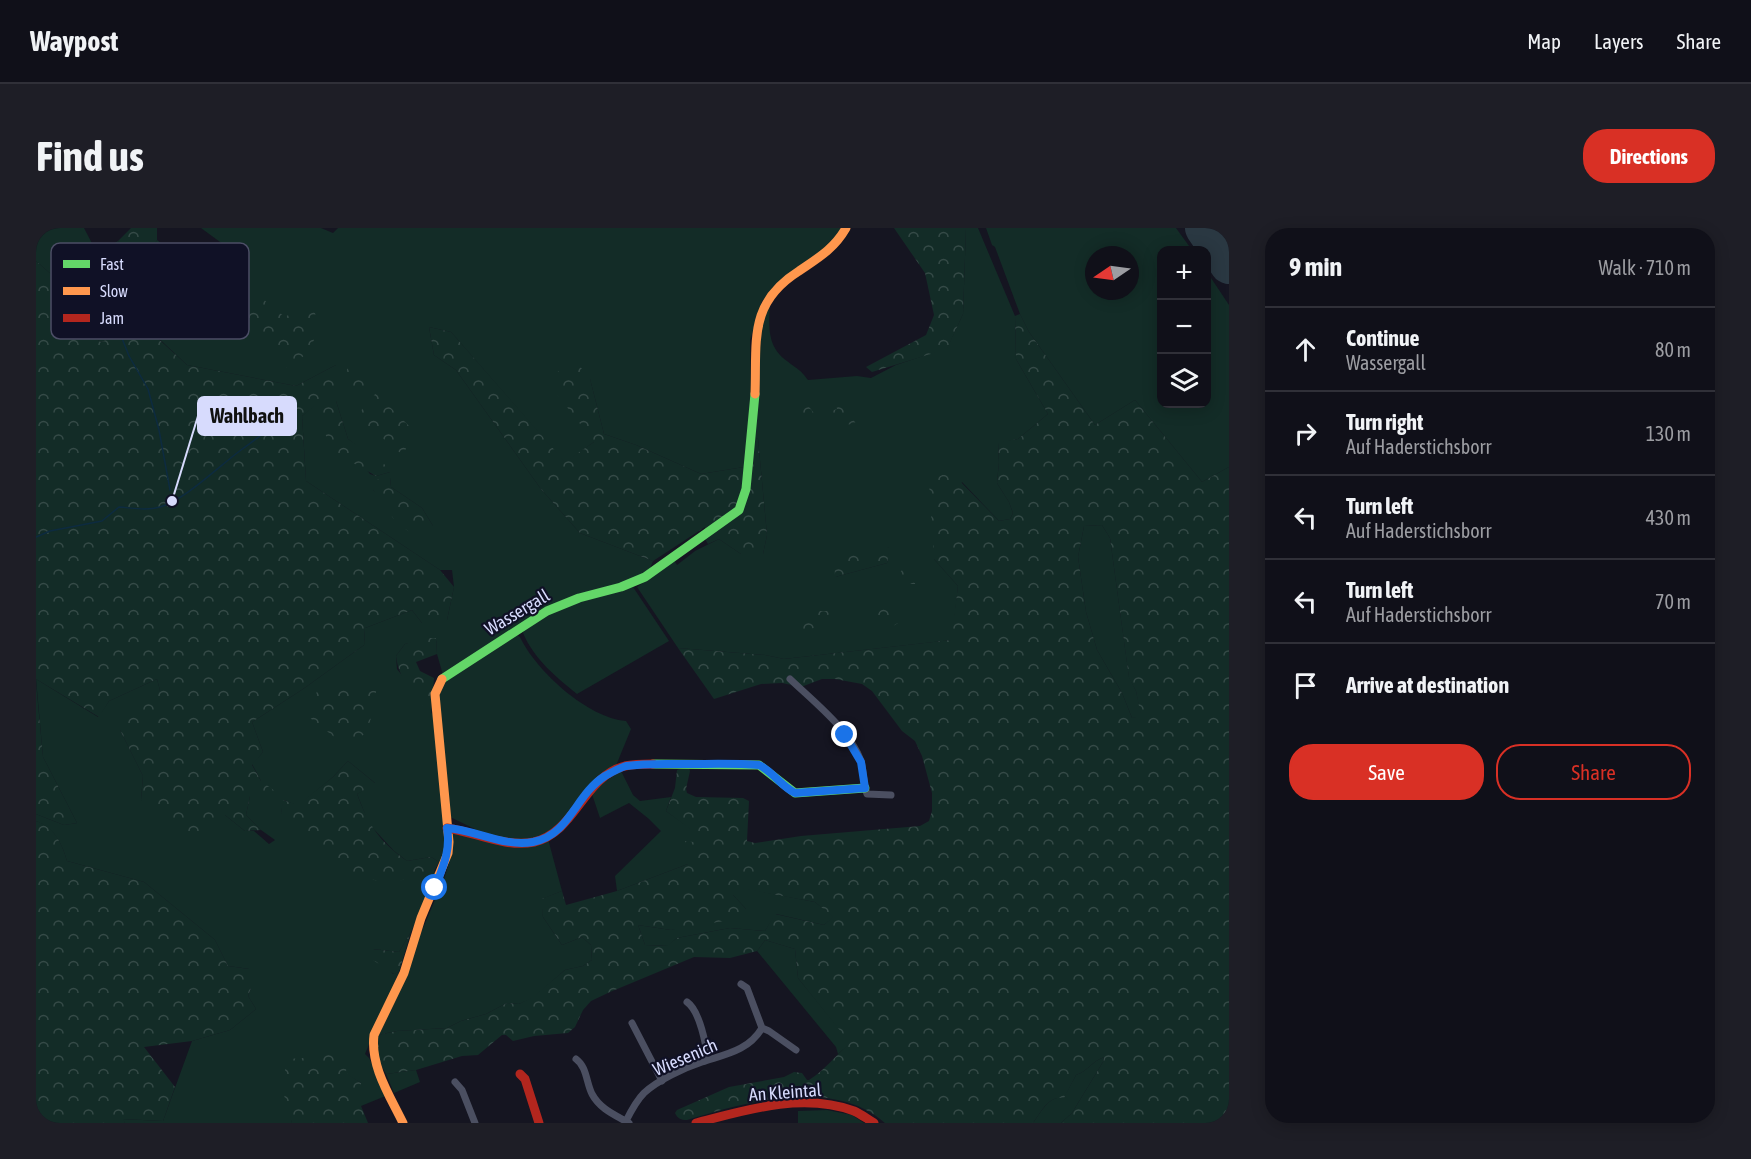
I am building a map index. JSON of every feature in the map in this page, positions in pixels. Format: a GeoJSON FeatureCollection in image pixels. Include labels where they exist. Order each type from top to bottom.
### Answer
{"type":"FeatureCollection","features":[{"type":"Feature","properties":{"kind":"street","name":"Wassergall"},"geometry":{"type":"LineString","coordinates":[[403,1123],[374,1060],[373,1042],[374,1035],[404,973],[421,918],[448,853],[449,842],[435,694],[441,680],[547,611],[645,577],[739,510],[746,493],[756,399],[755,336],[763,306],[777,286],[792,273],[833,248],[842,238],[846,228]]}},
{"type":"Feature","properties":{"kind":"street"},"geometry":{"type":"LineString","coordinates":[[790,679],[827,714],[853,746],[861,762],[867,794],[891,795]]}},
{"type":"Feature","properties":{"kind":"street"},"geometry":{"type":"LineString","coordinates":[[447,828],[516,843],[533,842],[558,831],[586,792],[598,781],[620,768],[633,766],[759,765],[771,772],[795,793],[865,788]]}},
{"type":"Feature","properties":{"kind":"street"},"geometry":{"type":"LineString","coordinates":[[741,984],[747,988],[762,1028],[796,1050]]}},
{"type":"Feature","properties":{"kind":"street"},"geometry":{"type":"LineString","coordinates":[[687,1002],[692,1006],[698,1020],[708,1060]]}},
{"type":"Feature","properties":{"kind":"street"},"geometry":{"type":"LineString","coordinates":[[633,1023],[663,1081]]}},
{"type":"Feature","properties":{"kind":"street","name":"Wiesenich"},"geometry":{"type":"LineString","coordinates":[[628,1122],[642,1095],[663,1081],[708,1060],[740,1050],[753,1040],[762,1028]]}},
{"type":"Feature","properties":{"kind":"street"},"geometry":{"type":"LineString","coordinates":[[576,1059],[582,1064],[588,1086],[595,1100],[606,1110],[628,1122]]}},
{"type":"Feature","properties":{"kind":"street"},"geometry":{"type":"LineString","coordinates":[[520,1074],[525,1079],[539,1123]]}},
{"type":"Feature","properties":{"kind":"street"},"geometry":{"type":"LineString","coordinates":[[455,1082],[462,1090],[475,1123]]}},
{"type":"Feature","properties":{"kind":"street","name":"An Kleintal"},"geometry":{"type":"LineString","coordinates":[[696,1123],[764,1107],[817,1104],[847,1108],[874,1123]]}},
{"type":"Feature","properties":{"kind":"green space"},"geometry":{"type":"Polygon","coordinates":[[[36,228],[84,228],[92,243],[51,243],[51,274],[36,261],[36,228]]]}},
{"type":"Feature","properties":{"kind":"green space"},"geometry":{"type":"Polygon","coordinates":[[[131,228],[157,228],[155,243],[120,243],[118,241],[131,228]]]}},
{"type":"Feature","properties":{"kind":"green space"},"geometry":{"type":"Polygon","coordinates":[[[201,228],[321,228],[333,233],[338,228],[842,228],[842,233],[762,301],[750,340],[751,398],[744,467],[701,474],[636,445],[604,434],[590,379],[594,442],[565,463],[451,332],[429,327],[434,355],[456,370],[541,489],[580,533],[653,561],[649,571],[641,576],[552,605],[443,675],[437,654],[436,638],[405,644],[396,656],[397,669],[434,716],[446,842],[443,860],[439,862],[431,857],[407,861],[394,851],[369,824],[357,794],[375,783],[348,761],[333,777],[298,806],[284,800],[281,813],[438,873],[411,932],[399,952],[373,949],[393,974],[399,972],[365,1054],[388,1095],[361,1106],[361,1083],[346,1074],[321,1052],[321,1057],[290,1113],[292,1123],[125,1123],[122,1119],[163,1121],[192,1041],[230,1030],[256,1009],[248,996],[251,988],[249,969],[228,966],[215,940],[144,882],[67,861],[56,837],[48,828],[36,821],[36,814],[64,825],[77,823],[43,757],[36,679],[98,717],[109,701],[157,679],[160,690],[120,730],[143,776],[141,800],[225,815],[245,831],[254,831],[269,844],[275,840],[246,815],[250,796],[260,796],[261,781],[252,764],[263,752],[252,722],[364,645],[365,628],[412,610],[422,623],[447,620],[454,587],[452,570],[440,570],[306,481],[302,416],[317,403],[370,474],[376,476],[390,472],[348,439],[336,401],[336,365],[296,386],[187,365],[159,339],[249,339],[249,243],[221,243],[201,228]],[[390,478],[373,490],[433,526],[422,508],[391,487],[390,478]],[[360,690],[310,718],[375,691],[360,690]]]}},
{"type":"Feature","properties":{"kind":"green space"},"geometry":{"type":"Polygon","coordinates":[[[894,228],[966,228],[963,314],[947,349],[872,372],[866,367],[926,335],[934,315],[925,273],[894,228]]]}},
{"type":"Feature","properties":{"kind":"green space"},"geometry":{"type":"Polygon","coordinates":[[[966,228],[978,228],[1015,316],[1016,359],[1048,414],[1018,439],[998,443],[997,483],[1013,513],[1010,519],[999,521],[962,482],[934,559],[958,586],[952,640],[784,659],[765,655],[678,648],[637,587],[674,560],[677,565],[695,551],[719,539],[741,554],[763,554],[767,535],[758,439],[754,437],[759,326],[770,301],[770,334],[775,349],[808,380],[857,376],[871,378],[896,365],[947,348],[963,314],[966,228]],[[889,547],[835,577],[887,563],[889,547]]]}},
{"type":"Feature","properties":{"kind":"green space"},"geometry":{"type":"Polygon","coordinates":[[[986,228],[1176,228],[1189,246],[1157,246],[1157,408],[1211,408],[1211,278],[1229,305],[1229,467],[1202,482],[1135,400],[1095,425],[1029,332],[995,247],[992,245],[986,228]]]}},
{"type":"Feature","properties":{"kind":"green space"},"geometry":{"type":"Polygon","coordinates":[[[36,261],[51,274],[51,339],[96,339],[101,342],[108,339],[159,339],[187,365],[296,386],[336,365],[336,401],[348,439],[391,469],[390,472],[376,476],[330,450],[317,404],[302,416],[306,481],[440,570],[454,587],[447,620],[440,629],[422,623],[412,610],[365,628],[364,645],[252,722],[263,752],[252,765],[261,781],[279,794],[277,801],[267,803],[260,796],[250,796],[246,815],[261,830],[245,831],[225,815],[192,839],[141,800],[143,776],[120,730],[117,718],[160,690],[157,679],[109,701],[99,717],[36,679],[36,261]]]}},
{"type":"Feature","properties":{"kind":"green space"},"geometry":{"type":"Polygon","coordinates":[[[249,297],[263,299],[285,317],[303,306],[314,309],[319,329],[308,353],[287,368],[251,331],[249,297]]]}},
{"type":"Feature","properties":{"kind":"green space"},"geometry":{"type":"Polygon","coordinates":[[[1020,314],[1029,332],[1095,425],[1135,400],[1202,482],[1229,467],[1229,1123],[1061,1123],[1072,1113],[1104,1057],[1076,1075],[1064,1098],[1050,1102],[1033,1123],[885,1123],[864,1109],[840,1101],[815,1097],[762,1101],[687,1120],[680,1119],[675,1113],[677,1110],[729,1087],[784,1077],[794,1072],[802,1073],[809,1080],[850,1043],[798,978],[795,949],[765,940],[757,951],[730,958],[694,957],[610,992],[591,1001],[583,1010],[575,1027],[568,1033],[534,1036],[513,1041],[506,1035],[502,1035],[478,1055],[462,1056],[416,1070],[386,1074],[376,1056],[378,1035],[397,1031],[447,1028],[461,1021],[486,1014],[507,1003],[519,1004],[533,997],[565,970],[583,966],[592,960],[591,945],[582,937],[562,945],[543,917],[541,899],[562,891],[566,905],[617,891],[688,864],[685,841],[710,844],[666,811],[675,788],[677,770],[689,768],[686,789],[687,793],[696,797],[743,798],[749,801],[747,841],[755,843],[801,836],[920,826],[929,821],[932,811],[932,793],[922,756],[915,741],[902,731],[872,691],[862,684],[822,679],[801,687],[782,683],[761,684],[714,699],[678,648],[765,655],[784,659],[951,640],[958,586],[934,559],[929,482],[942,475],[953,474],[999,521],[1010,519],[1013,513],[997,483],[998,442],[1018,439],[1048,414],[1016,359],[1015,316],[1020,314]],[[1102,525],[1084,526],[1078,557],[1086,612],[1097,650],[1122,693],[1132,718],[1141,716],[1136,691],[1129,678],[1110,538],[1102,525]],[[734,887],[733,895],[746,909],[742,918],[671,930],[638,925],[645,945],[667,946],[677,938],[730,928],[765,931],[775,914],[824,925],[833,917],[815,902],[734,887]]]}},
{"type":"Feature","properties":{"kind":"green space"},"geometry":{"type":"Polygon","coordinates":[[[429,327],[451,332],[565,462],[594,442],[546,380],[575,360],[590,379],[604,434],[636,445],[701,474],[744,467],[754,437],[758,439],[767,535],[763,554],[741,554],[719,539],[708,544],[704,537],[705,527],[653,561],[580,533],[541,489],[456,370],[434,355],[429,327]]]}},
{"type":"Feature","properties":{"kind":"green space"},"geometry":{"type":"Polygon","coordinates":[[[357,361],[368,383],[356,394],[348,387],[347,369],[357,361]]]}},
{"type":"Feature","properties":{"kind":"green space"},"geometry":{"type":"Polygon","coordinates":[[[832,390],[856,424],[836,425],[831,411],[837,409],[832,390]]]}},
{"type":"Feature","properties":{"kind":"green space"},"geometry":{"type":"Polygon","coordinates":[[[376,393],[414,431],[404,453],[399,452],[367,425],[359,413],[376,393]]]}},
{"type":"Feature","properties":{"kind":"green space"},"geometry":{"type":"Polygon","coordinates":[[[807,404],[819,420],[805,427],[798,415],[807,404]]]}},
{"type":"Feature","properties":{"kind":"green space"},"geometry":{"type":"Polygon","coordinates":[[[390,478],[391,487],[422,508],[433,526],[415,536],[396,522],[373,490],[376,480],[390,478]]]}},
{"type":"Feature","properties":{"kind":"green space"},"geometry":{"type":"Polygon","coordinates":[[[1102,525],[1110,538],[1129,677],[1136,691],[1142,717],[1132,718],[1122,693],[1097,650],[1086,612],[1078,557],[1084,526],[1102,525]]]}},
{"type":"Feature","properties":{"kind":"green space"},"geometry":{"type":"Polygon","coordinates":[[[890,547],[887,563],[835,577],[834,553],[890,547]]]}},
{"type":"Feature","properties":{"kind":"green space"},"geometry":{"type":"Polygon","coordinates":[[[902,570],[916,570],[915,584],[891,584],[902,570]]]}},
{"type":"Feature","properties":{"kind":"green space"},"geometry":{"type":"Polygon","coordinates":[[[633,587],[669,641],[577,694],[539,659],[523,633],[525,628],[554,609],[633,587]]]}},
{"type":"Feature","properties":{"kind":"green space"},"geometry":{"type":"Polygon","coordinates":[[[883,606],[905,619],[888,629],[875,618],[883,606]]]}},
{"type":"Feature","properties":{"kind":"green space"},"geometry":{"type":"Polygon","coordinates":[[[810,611],[830,611],[825,624],[805,631],[794,622],[810,611]]]}},
{"type":"Feature","properties":{"kind":"green space"},"geometry":{"type":"Polygon","coordinates":[[[516,634],[538,664],[565,691],[596,711],[611,718],[626,721],[631,729],[615,768],[592,782],[565,818],[543,836],[517,841],[483,833],[448,816],[439,692],[444,680],[516,634]]]}},
{"type":"Feature","properties":{"kind":"green space"},"geometry":{"type":"Polygon","coordinates":[[[425,638],[436,638],[437,654],[416,662],[420,671],[434,678],[431,715],[404,681],[396,656],[405,644],[425,638]]]}},
{"type":"Feature","properties":{"kind":"green space"},"geometry":{"type":"Polygon","coordinates":[[[36,683],[43,757],[77,823],[64,825],[36,814],[36,683]]]}},
{"type":"Feature","properties":{"kind":"green space"},"geometry":{"type":"Polygon","coordinates":[[[319,683],[376,691],[376,702],[366,734],[342,743],[310,718],[319,683]]]}},
{"type":"Feature","properties":{"kind":"green space"},"geometry":{"type":"Polygon","coordinates":[[[348,761],[376,784],[357,794],[376,832],[389,847],[407,861],[431,857],[439,862],[433,873],[388,883],[338,872],[281,813],[283,800],[298,805],[333,777],[348,761]]]}},
{"type":"Feature","properties":{"kind":"green space"},"geometry":{"type":"Polygon","coordinates":[[[621,771],[633,795],[640,801],[671,797],[666,811],[712,844],[688,864],[617,891],[615,876],[661,831],[629,803],[600,818],[591,791],[621,771]]]}},
{"type":"Feature","properties":{"kind":"green space"},"geometry":{"type":"Polygon","coordinates":[[[36,821],[48,827],[56,836],[67,861],[144,882],[215,940],[228,966],[249,969],[262,976],[251,988],[248,996],[256,1009],[230,1030],[192,1041],[144,1047],[175,1087],[163,1121],[123,1119],[125,1123],[36,1123],[36,821]]]}},
{"type":"Feature","properties":{"kind":"green space"},"geometry":{"type":"Polygon","coordinates":[[[452,831],[491,840],[548,839],[562,891],[542,899],[543,917],[562,945],[582,937],[591,945],[592,960],[583,966],[565,970],[533,998],[519,1004],[507,1003],[486,1014],[461,1021],[447,1028],[397,1031],[378,1035],[445,876],[453,850],[452,831]]]}},
{"type":"Feature","properties":{"kind":"green space"},"geometry":{"type":"Polygon","coordinates":[[[733,886],[815,902],[834,917],[824,925],[776,914],[765,931],[730,928],[677,938],[668,946],[645,945],[638,925],[671,930],[746,909],[733,895],[733,886]]]}},
{"type":"Feature","properties":{"kind":"green space"},"geometry":{"type":"Polygon","coordinates":[[[411,932],[399,972],[394,974],[370,958],[372,949],[399,952],[411,932]]]}},
{"type":"Feature","properties":{"kind":"green space"},"geometry":{"type":"Polygon","coordinates":[[[765,940],[795,949],[798,978],[851,1043],[838,1054],[836,1047],[757,951],[765,940]]]}},
{"type":"Feature","properties":{"kind":"green space"},"geometry":{"type":"Polygon","coordinates":[[[321,1052],[347,1053],[346,1073],[361,1083],[361,1106],[368,1123],[292,1123],[282,1088],[287,1059],[320,1057],[321,1052]]]}},
{"type":"Feature","properties":{"kind":"green space"},"geometry":{"type":"Polygon","coordinates":[[[1104,1057],[1072,1113],[1061,1123],[1033,1123],[1050,1102],[1058,1097],[1064,1097],[1076,1075],[1104,1057]]]}},
{"type":"Feature","properties":{"kind":"green space"},"geometry":{"type":"Polygon","coordinates":[[[416,1070],[420,1082],[394,1093],[386,1074],[416,1070]]]}},
{"type":"Feature","properties":{"kind":"green space"},"geometry":{"type":"Polygon","coordinates":[[[827,1110],[852,1115],[864,1123],[798,1123],[798,1111],[827,1110]]]}},
{"type":"Feature","properties":{"kind":"waterway"},"geometry":{"type":"LineString","coordinates":[[122,339],[129,356],[148,389],[159,430],[170,490]]}},
{"type":"Feature","properties":{"kind":"waterway"},"geometry":{"type":"LineString","coordinates":[[36,537],[50,531],[102,521],[119,507],[150,509],[170,503],[191,490],[269,429],[294,405]]}},
{"type":"Feature","properties":{"kind":"runway"},"geometry":{"type":"LineString","coordinates":[[1204,228],[1229,265]]}},
{"type":"Feature","properties":{"kind":"traffic: fast"},"geometry":{"type":"LineString","coordinates":[[442,679],[547,611],[645,577],[739,510],[746,489],[755,394]]}},
{"type":"Feature","properties":{"kind":"traffic: fast"},"geometry":{"type":"LineString","coordinates":[[653,764],[759,765],[795,793],[865,788]]}},
{"type":"Feature","properties":{"kind":"traffic: slow"},"geometry":{"type":"LineString","coordinates":[[755,394],[756,340],[763,310],[771,296],[783,283],[825,253],[846,228]]}},
{"type":"Feature","properties":{"kind":"traffic: slow"},"geometry":{"type":"LineString","coordinates":[[403,1123],[378,1069],[374,1035],[404,973],[421,918],[448,853],[449,842],[435,694],[442,679]]}},
{"type":"Feature","properties":{"kind":"traffic: jam"},"geometry":{"type":"LineString","coordinates":[[447,828],[512,843],[534,842],[560,827],[599,781],[611,772],[628,765],[653,764]]}},
{"type":"Feature","properties":{"kind":"traffic: jam"},"geometry":{"type":"LineString","coordinates":[[520,1074],[525,1079],[539,1123]]}},
{"type":"Feature","properties":{"kind":"traffic: jam"},"geometry":{"type":"LineString","coordinates":[[696,1123],[754,1108],[795,1103],[835,1106],[854,1111],[874,1123]]}},
{"type":"Feature","properties":{"kind":"place","name":"Wahlbach"},"geometry":{"type":"Point","coordinates":[172,501]}},
{"type":"Feature","properties":{"kind":"route"},"geometry":{"type":"LineString","coordinates":[[435,888],[448,853],[447,828],[516,843],[533,842],[551,836],[558,831],[591,787],[626,766],[759,765],[771,772],[795,793],[865,788],[858,754],[845,735]]}}]}
